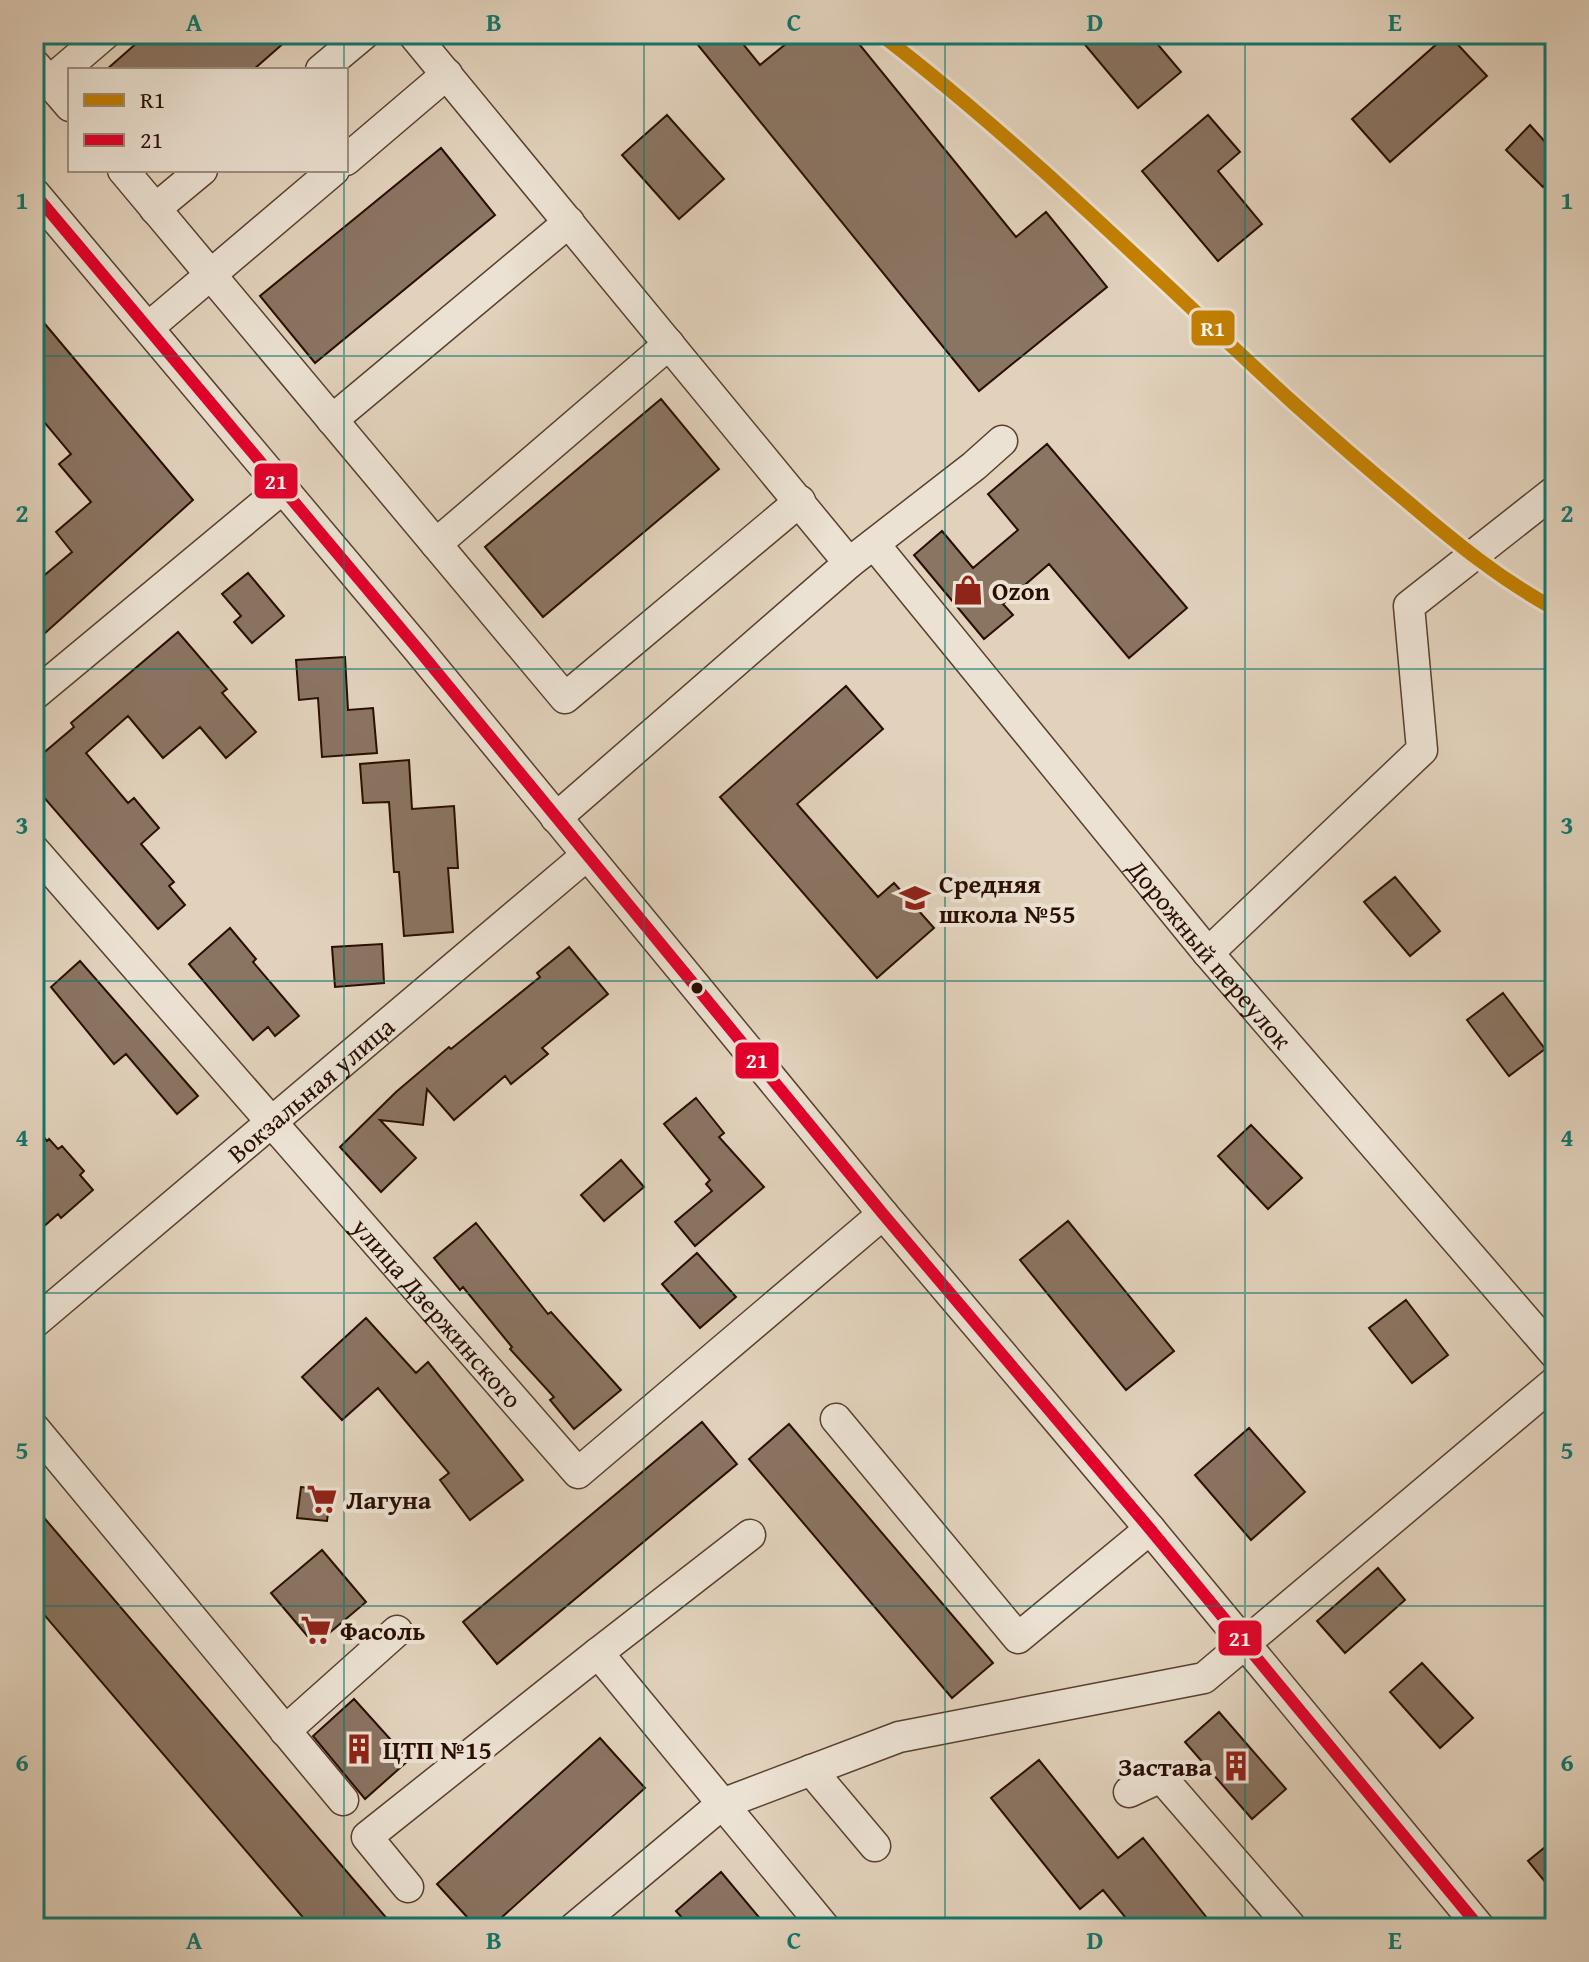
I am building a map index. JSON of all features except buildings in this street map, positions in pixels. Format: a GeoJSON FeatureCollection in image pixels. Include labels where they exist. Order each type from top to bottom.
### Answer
{"type":"FeatureCollection","features":[{"type":"Feature","properties":{"kind":"street"},"geometry":{"type":"LineString","coordinates":[[68,104],[42,73],[105,34]]}},
{"type":"Feature","properties":{"kind":"street"},"geometry":{"type":"LineString","coordinates":[[323,68],[364,34]]}},
{"type":"Feature","properties":{"kind":"street"},"geometry":{"type":"LineString","coordinates":[[413,34],[849,563]]}},
{"type":"Feature","properties":{"kind":"street"},"geometry":{"type":"LineString","coordinates":[[348,158],[447,74]]}},
{"type":"Feature","properties":{"kind":"street"},"geometry":{"type":"LineString","coordinates":[[125,172],[565,698],[800,501]]}},
{"type":"Feature","properties":{"kind":"street"},"geometry":{"type":"LineString","coordinates":[[155,209],[200,172]]}},
{"type":"Feature","properties":{"kind":"street"},"geometry":{"type":"LineString","coordinates":[[149,327],[332,172]]}},
{"type":"Feature","properties":{"kind":"street"},"geometry":{"type":"LineString","coordinates":[[34,193],[149,327],[883,1214],[1150,1529],[1480,1928]]}},
{"type":"Feature","properties":{"kind":"street"},"geometry":{"type":"LineString","coordinates":[[332,420],[569,222]]}},
{"type":"Feature","properties":{"kind":"street"},"geometry":{"type":"LineString","coordinates":[[436,544],[669,344]]}},
{"type":"Feature","properties":{"kind":"street"},"geometry":{"type":"LineString","coordinates":[[556,818],[849,563],[1002,441]]}},
{"type":"Feature","properties":{"kind":"street"},"geometry":{"type":"LineString","coordinates":[[34,695],[283,488]]}},
{"type":"Feature","properties":{"kind":"street"},"geometry":{"type":"LineString","coordinates":[[1208,953],[1422,750],[1409,606],[1555,491]]}},
{"type":"Feature","properties":{"kind":"street","name":"Дорожный переулок"},"geometry":{"type":"LineString","coordinates":[[874,544],[1208,953],[1555,1354]]}},
{"type":"Feature","properties":{"kind":"street","name":"улица Дзержинского"},"geometry":{"type":"LineString","coordinates":[[34,850],[578,1473],[883,1214]]}},
{"type":"Feature","properties":{"kind":"street","name":"Вокзальная улица"},"geometry":{"type":"LineString","coordinates":[[34,1323],[587,855]]}},
{"type":"Feature","properties":{"kind":"street"},"geometry":{"type":"LineString","coordinates":[[574,1928],[722,1804],[899,1737],[1204,1678],[1555,1382]]}},
{"type":"Feature","properties":{"kind":"street"},"geometry":{"type":"LineString","coordinates":[[836,1419],[1018,1638],[1150,1529]]}},
{"type":"Feature","properties":{"kind":"street"},"geometry":{"type":"LineString","coordinates":[[34,1428],[343,1800]]}},
{"type":"Feature","properties":{"kind":"street"},"geometry":{"type":"LineString","coordinates":[[408,1887],[367,1837],[750,1535]]}},
{"type":"Feature","properties":{"kind":"street"},"geometry":{"type":"LineString","coordinates":[[285,1731],[397,1631]]}},
{"type":"Feature","properties":{"kind":"street"},"geometry":{"type":"LineString","coordinates":[[598,1653],[825,1928]]}},
{"type":"Feature","properties":{"kind":"street"},"geometry":{"type":"LineString","coordinates":[[811,1770],[875,1846]]}},
{"type":"Feature","properties":{"kind":"street"},"geometry":{"type":"LineString","coordinates":[[1129,1792],[1161,1777],[1292,1928]]}},
{"type":"Feature","properties":{"kind":"transit line","name":"R1"},"geometry":{"type":"LineString","coordinates":[[880,34],[1038,166],[1290,400],[1379,477],[1479,560],[1555,609]]}},
{"type":"Feature","properties":{"kind":"transit line","name":"21"},"geometry":{"type":"LineString","coordinates":[[34,193],[417,648],[883,1214],[1150,1529],[1480,1928]]}},
{"type":"Feature","properties":{"kind":"place","name":"Ozon"},"geometry":{"type":"Point","coordinates":[968,590]}},
{"type":"Feature","properties":{"kind":"place","name":"Средняя школа №55"},"geometry":{"type":"Point","coordinates":[915,898]}},
{"type":"Feature","properties":{"kind":"place","name":"Лагуна"},"geometry":{"type":"Point","coordinates":[322,1499]}},
{"type":"Feature","properties":{"kind":"place","name":"Фасоль"},"geometry":{"type":"Point","coordinates":[316,1630]}},
{"type":"Feature","properties":{"kind":"place","name":"ЦТП №15"},"geometry":{"type":"Point","coordinates":[359,1749]}},
{"type":"Feature","properties":{"kind":"place","name":"Застава"},"geometry":{"type":"Point","coordinates":[1236,1766]}}]}
